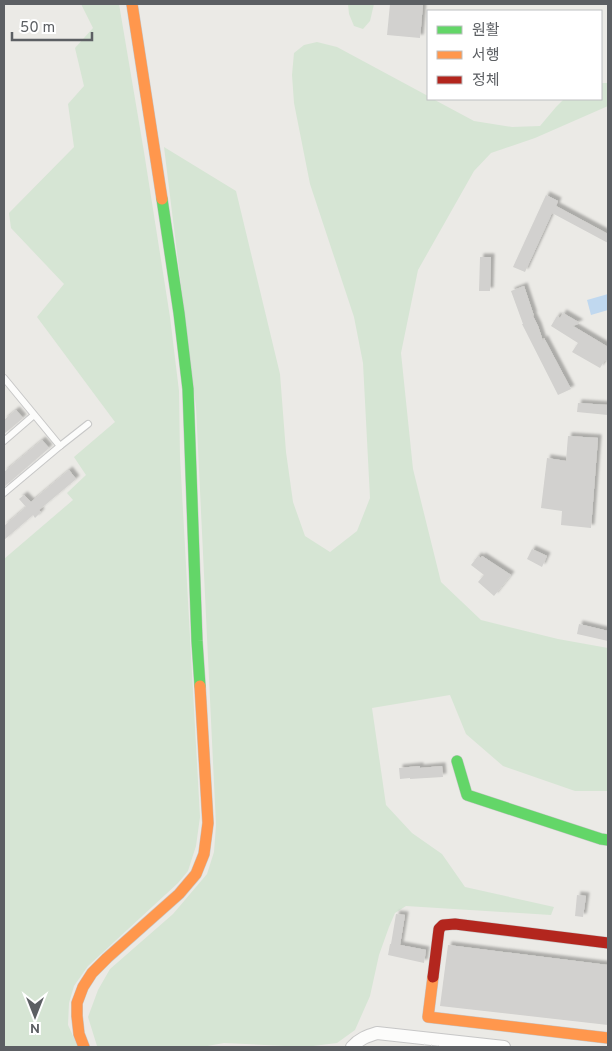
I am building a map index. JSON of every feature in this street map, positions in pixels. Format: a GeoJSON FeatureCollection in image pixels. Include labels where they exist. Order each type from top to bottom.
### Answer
{"type":"FeatureCollection","features":[{"type":"Feature","properties":{"kind":"street"},"geometry":{"type":"LineString","coordinates":[[84,1047],[79,1034],[77,1016],[77,1003],[82,987],[92,973],[107,958],[179,894],[196,874],[204,854],[208,823],[197,640],[188,389],[179,313],[132,4]]}},
{"type":"Feature","properties":{"kind":"street"},"geometry":{"type":"LineString","coordinates":[[457,761],[467,795],[608,840]]}},
{"type":"Feature","properties":{"kind":"street"},"geometry":{"type":"LineString","coordinates":[[608,942],[455,924],[443,925],[439,929],[428,1017],[608,1038]]}},
{"type":"Feature","properties":{"kind":"street"},"geometry":{"type":"LineString","coordinates":[[352,1047],[357,1041],[377,1033],[504,1047]]}},
{"type":"Feature","properties":{"kind":"lane"},"geometry":{"type":"LineString","coordinates":[[5,383],[60,446]]}},
{"type":"Feature","properties":{"kind":"lane"},"geometry":{"type":"LineString","coordinates":[[4,441],[34,415]]}},
{"type":"Feature","properties":{"kind":"lane"},"geometry":{"type":"LineString","coordinates":[[4,493],[88,424]]}},
{"type":"Feature","properties":{"kind":"green space"},"geometry":{"type":"Polygon","coordinates":[[[81,4],[119,4],[170,317],[179,391],[180,457],[200,817],[196,846],[188,871],[178,883],[88,966],[74,986],[69,1003],[68,1025],[78,1047],[4,1047],[4,559],[73,500],[67,493],[86,475],[74,457],[115,422],[37,317],[64,284],[11,228],[9,213],[74,147],[68,104],[84,86],[75,48],[93,28],[81,4]]]}},
{"type":"Feature","properties":{"kind":"green space"},"geometry":{"type":"Polygon","coordinates":[[[348,4],[374,4],[370,21],[363,29],[354,26],[349,14],[348,4]]]}},
{"type":"Feature","properties":{"kind":"green space"},"geometry":{"type":"Polygon","coordinates":[[[317,42],[337,47],[427,95],[427,100],[435,100],[474,121],[512,127],[540,126],[563,100],[602,100],[602,83],[608,83],[608,106],[535,138],[491,153],[474,171],[418,270],[401,353],[413,469],[441,582],[481,620],[558,639],[608,648],[608,791],[575,791],[503,766],[466,734],[450,695],[372,708],[386,805],[412,833],[442,854],[465,887],[554,907],[551,915],[406,906],[395,913],[389,927],[379,955],[370,996],[355,1030],[337,1043],[305,1047],[224,1043],[202,1047],[100,1047],[97,1046],[88,1017],[98,990],[110,969],[173,914],[207,874],[214,852],[216,825],[196,407],[164,147],[236,191],[280,374],[286,452],[293,502],[305,536],[330,552],[357,531],[370,498],[363,363],[354,317],[310,184],[294,103],[292,75],[294,53],[304,45],[317,42]]]}},
{"type":"Feature","properties":{"kind":"water"},"geometry":{"type":"Polygon","coordinates":[[[608,294],[608,310],[591,315],[587,300],[608,294]]]}},
{"type":"Feature","properties":{"kind":"building"},"geometry":{"type":"Polygon","coordinates":[[[390,4],[423,4],[420,38],[387,35],[390,4]]]}},
{"type":"Feature","properties":{"kind":"building"},"geometry":{"type":"Polygon","coordinates":[[[546,195],[558,201],[556,206],[608,234],[608,243],[552,213],[525,272],[513,267],[546,195]]]}},
{"type":"Feature","properties":{"kind":"building"},"geometry":{"type":"Polygon","coordinates":[[[480,257],[491,257],[490,291],[479,291],[480,257]]]}},
{"type":"Feature","properties":{"kind":"building"},"geometry":{"type":"Polygon","coordinates":[[[524,286],[534,316],[532,314],[543,341],[544,338],[571,389],[558,395],[522,324],[511,291],[524,286]]]}},
{"type":"Feature","properties":{"kind":"building"},"geometry":{"type":"Polygon","coordinates":[[[563,313],[580,323],[573,326],[608,347],[608,361],[605,360],[600,368],[572,352],[578,343],[551,326],[557,316],[560,318],[563,313]]]}},
{"type":"Feature","properties":{"kind":"building"},"geometry":{"type":"Polygon","coordinates":[[[578,403],[608,405],[608,415],[577,412],[578,403]]]}},
{"type":"Feature","properties":{"kind":"building"},"geometry":{"type":"Polygon","coordinates":[[[16,410],[23,418],[4,434],[4,420],[16,410]]]}},
{"type":"Feature","properties":{"kind":"building"},"geometry":{"type":"Polygon","coordinates":[[[568,436],[598,438],[591,528],[561,525],[562,511],[541,508],[547,458],[566,461],[568,436]]]}},
{"type":"Feature","properties":{"kind":"building"},"geometry":{"type":"Polygon","coordinates":[[[42,440],[49,448],[4,487],[4,472],[42,440]]]}},
{"type":"Feature","properties":{"kind":"building"},"geometry":{"type":"Polygon","coordinates":[[[69,470],[76,479],[39,510],[41,512],[35,518],[33,515],[4,540],[4,526],[26,507],[19,499],[24,495],[31,502],[69,470]]]}},
{"type":"Feature","properties":{"kind":"building"},"geometry":{"type":"Polygon","coordinates":[[[532,549],[547,556],[542,567],[527,559],[532,549]]]}},
{"type":"Feature","properties":{"kind":"building"},"geometry":{"type":"Polygon","coordinates":[[[478,556],[481,558],[482,556],[511,575],[494,596],[478,582],[484,575],[471,565],[478,556]]]}},
{"type":"Feature","properties":{"kind":"building"},"geometry":{"type":"Polygon","coordinates":[[[579,624],[608,631],[608,641],[577,634],[579,624]]]}},
{"type":"Feature","properties":{"kind":"building"},"geometry":{"type":"Polygon","coordinates":[[[420,766],[420,768],[442,766],[443,777],[400,779],[399,768],[420,766]]]}},
{"type":"Feature","properties":{"kind":"building"},"geometry":{"type":"Polygon","coordinates":[[[577,895],[586,896],[583,917],[575,916],[577,895]]]}},
{"type":"Feature","properties":{"kind":"building"},"geometry":{"type":"Polygon","coordinates":[[[396,914],[405,915],[400,945],[426,950],[424,963],[388,955],[396,914]]]}},
{"type":"Feature","properties":{"kind":"building"},"geometry":{"type":"Polygon","coordinates":[[[448,945],[608,965],[608,1025],[440,1006],[448,945]]]}},
{"type":"Feature","properties":{"kind":"railway"},"geometry":{"type":"LineString","coordinates":[[424,1045],[441,1047]]}},
{"type":"Feature","properties":{"kind":"traffic: fast"},"geometry":{"type":"LineString","coordinates":[[162,199],[188,389],[200,686]]}},
{"type":"Feature","properties":{"kind":"traffic: fast"},"geometry":{"type":"LineString","coordinates":[[457,761],[467,795],[608,840]]}},
{"type":"Feature","properties":{"kind":"traffic: slow"},"geometry":{"type":"LineString","coordinates":[[132,4],[162,199]]}},
{"type":"Feature","properties":{"kind":"traffic: slow"},"geometry":{"type":"LineString","coordinates":[[84,1047],[79,1034],[77,1016],[77,1003],[83,987],[92,973],[107,958],[179,894],[196,874],[204,854],[208,823],[200,686]]}},
{"type":"Feature","properties":{"kind":"traffic: slow"},"geometry":{"type":"LineString","coordinates":[[433,977],[428,1017],[608,1038]]}},
{"type":"Feature","properties":{"kind":"traffic: jam"},"geometry":{"type":"LineString","coordinates":[[433,977],[439,929],[443,925],[455,924],[608,943]]}}]}
